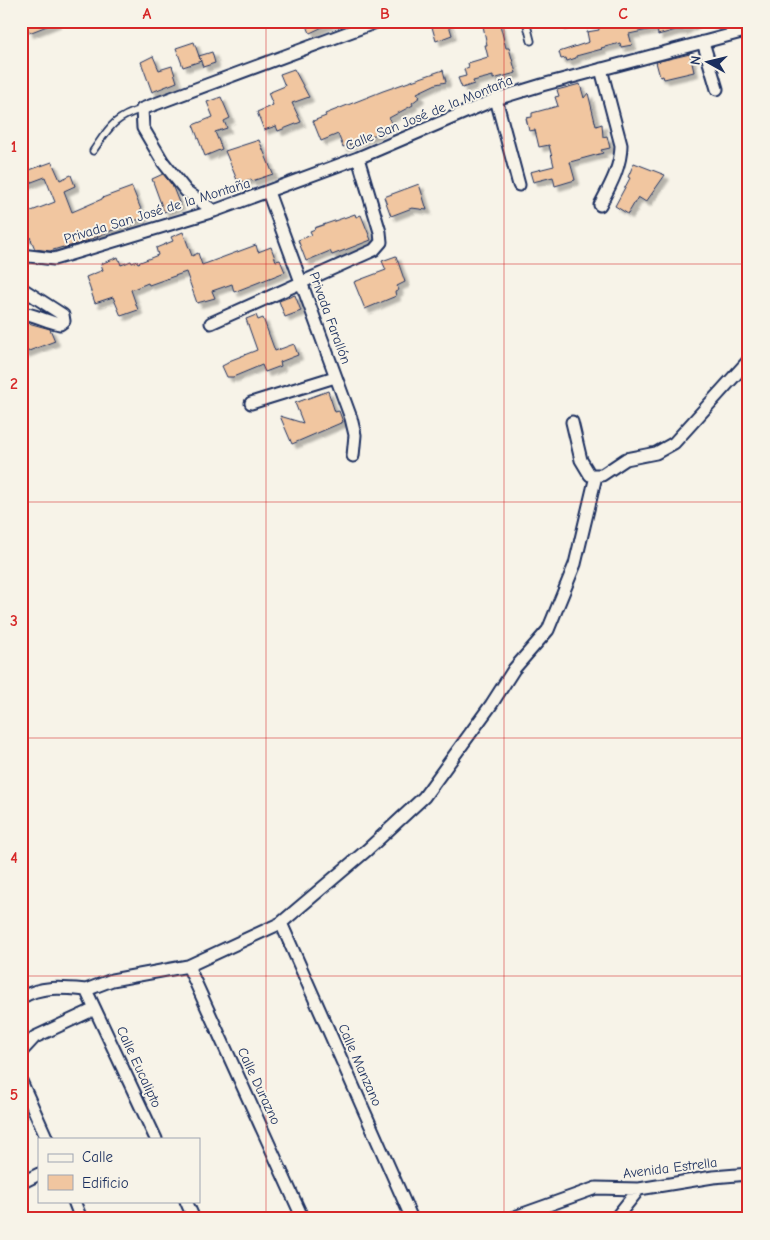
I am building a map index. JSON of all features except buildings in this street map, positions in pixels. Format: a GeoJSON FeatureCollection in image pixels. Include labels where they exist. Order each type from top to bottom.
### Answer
{"type":"FeatureCollection","features":[{"type":"Feature","properties":{"kind":"street"},"geometry":{"type":"LineString","coordinates":[[214,211],[186,190],[163,162],[143,128],[142,109],[379,21]]}},
{"type":"Feature","properties":{"kind":"street","name":"Calle San José de la Montaña"},"geometry":{"type":"LineString","coordinates":[[268,192],[358,158],[496,99],[749,30]]}},
{"type":"Feature","properties":{"kind":"street"},"geometry":{"type":"LineString","coordinates":[[703,42],[718,89]]}},
{"type":"Feature","properties":{"kind":"street"},"geometry":{"type":"LineString","coordinates":[[600,205],[621,156],[621,145],[601,69]]}},
{"type":"Feature","properties":{"kind":"street"},"geometry":{"type":"LineString","coordinates":[[496,99],[519,185]]}},
{"type":"Feature","properties":{"kind":"street"},"geometry":{"type":"LineString","coordinates":[[211,323],[374,250],[381,242],[380,232],[358,158]]}},
{"type":"Feature","properties":{"kind":"street","name":"Privada San José de la Montaña"},"geometry":{"type":"LineString","coordinates":[[21,255],[54,259],[214,211],[268,192]]}},
{"type":"Feature","properties":{"kind":"street","name":"Privada Farallón"},"geometry":{"type":"LineString","coordinates":[[268,192],[351,418],[355,435],[352,456]]}},
{"type":"Feature","properties":{"kind":"street"},"geometry":{"type":"LineString","coordinates":[[21,288],[63,315],[64,321],[60,324],[53,323],[28,313],[21,313]]}},
{"type":"Feature","properties":{"kind":"street"},"geometry":{"type":"LineString","coordinates":[[572,422],[581,460],[590,475],[602,475],[626,459],[656,453],[674,443],[749,360]]}},
{"type":"Feature","properties":{"kind":"street"},"geometry":{"type":"LineString","coordinates":[[251,403],[336,377]]}},
{"type":"Feature","properties":{"kind":"street"},"geometry":{"type":"LineString","coordinates":[[21,998],[30,992],[63,988],[86,990],[112,980],[188,966],[281,923],[367,850],[424,797],[491,705],[514,669],[548,630],[575,564],[596,476]]}},
{"type":"Feature","properties":{"kind":"street","name":"Calle Manzano"},"geometry":{"type":"LineString","coordinates":[[281,923],[412,1219]]}},
{"type":"Feature","properties":{"kind":"street","name":"Calle Durazno"},"geometry":{"type":"LineString","coordinates":[[188,966],[303,1219]]}},
{"type":"Feature","properties":{"kind":"street","name":"Calle Eucalipto"},"geometry":{"type":"LineString","coordinates":[[86,990],[156,1138]]}},
{"type":"Feature","properties":{"kind":"street"},"geometry":{"type":"LineString","coordinates":[[21,1052],[35,1038],[95,1009]]}},
{"type":"Feature","properties":{"kind":"street"},"geometry":{"type":"LineString","coordinates":[[21,1081],[47,1138]]}},
{"type":"Feature","properties":{"kind":"street"},"geometry":{"type":"LineString","coordinates":[[21,1183],[38,1174]]}},
{"type":"Feature","properties":{"kind":"street","name":"Avenida Estrella"},"geometry":{"type":"LineString","coordinates":[[509,1219],[596,1188],[639,1189],[713,1177],[749,1174]]}},
{"type":"Feature","properties":{"kind":"street"},"geometry":{"type":"LineString","coordinates":[[614,1219],[639,1189]]}},
{"type":"Feature","properties":{"kind":"street"},"geometry":{"type":"LineString","coordinates":[[74,1202],[82,1219]]}},
{"type":"Feature","properties":{"kind":"street"},"geometry":{"type":"LineString","coordinates":[[186,1202],[194,1219]]}},
{"type":"Feature","properties":{"kind":"lane"},"geometry":{"type":"LineString","coordinates":[[526,21],[531,42]]}},
{"type":"Feature","properties":{"kind":"lane"},"geometry":{"type":"LineString","coordinates":[[93,151],[109,128],[124,115],[142,109]]}}]}
